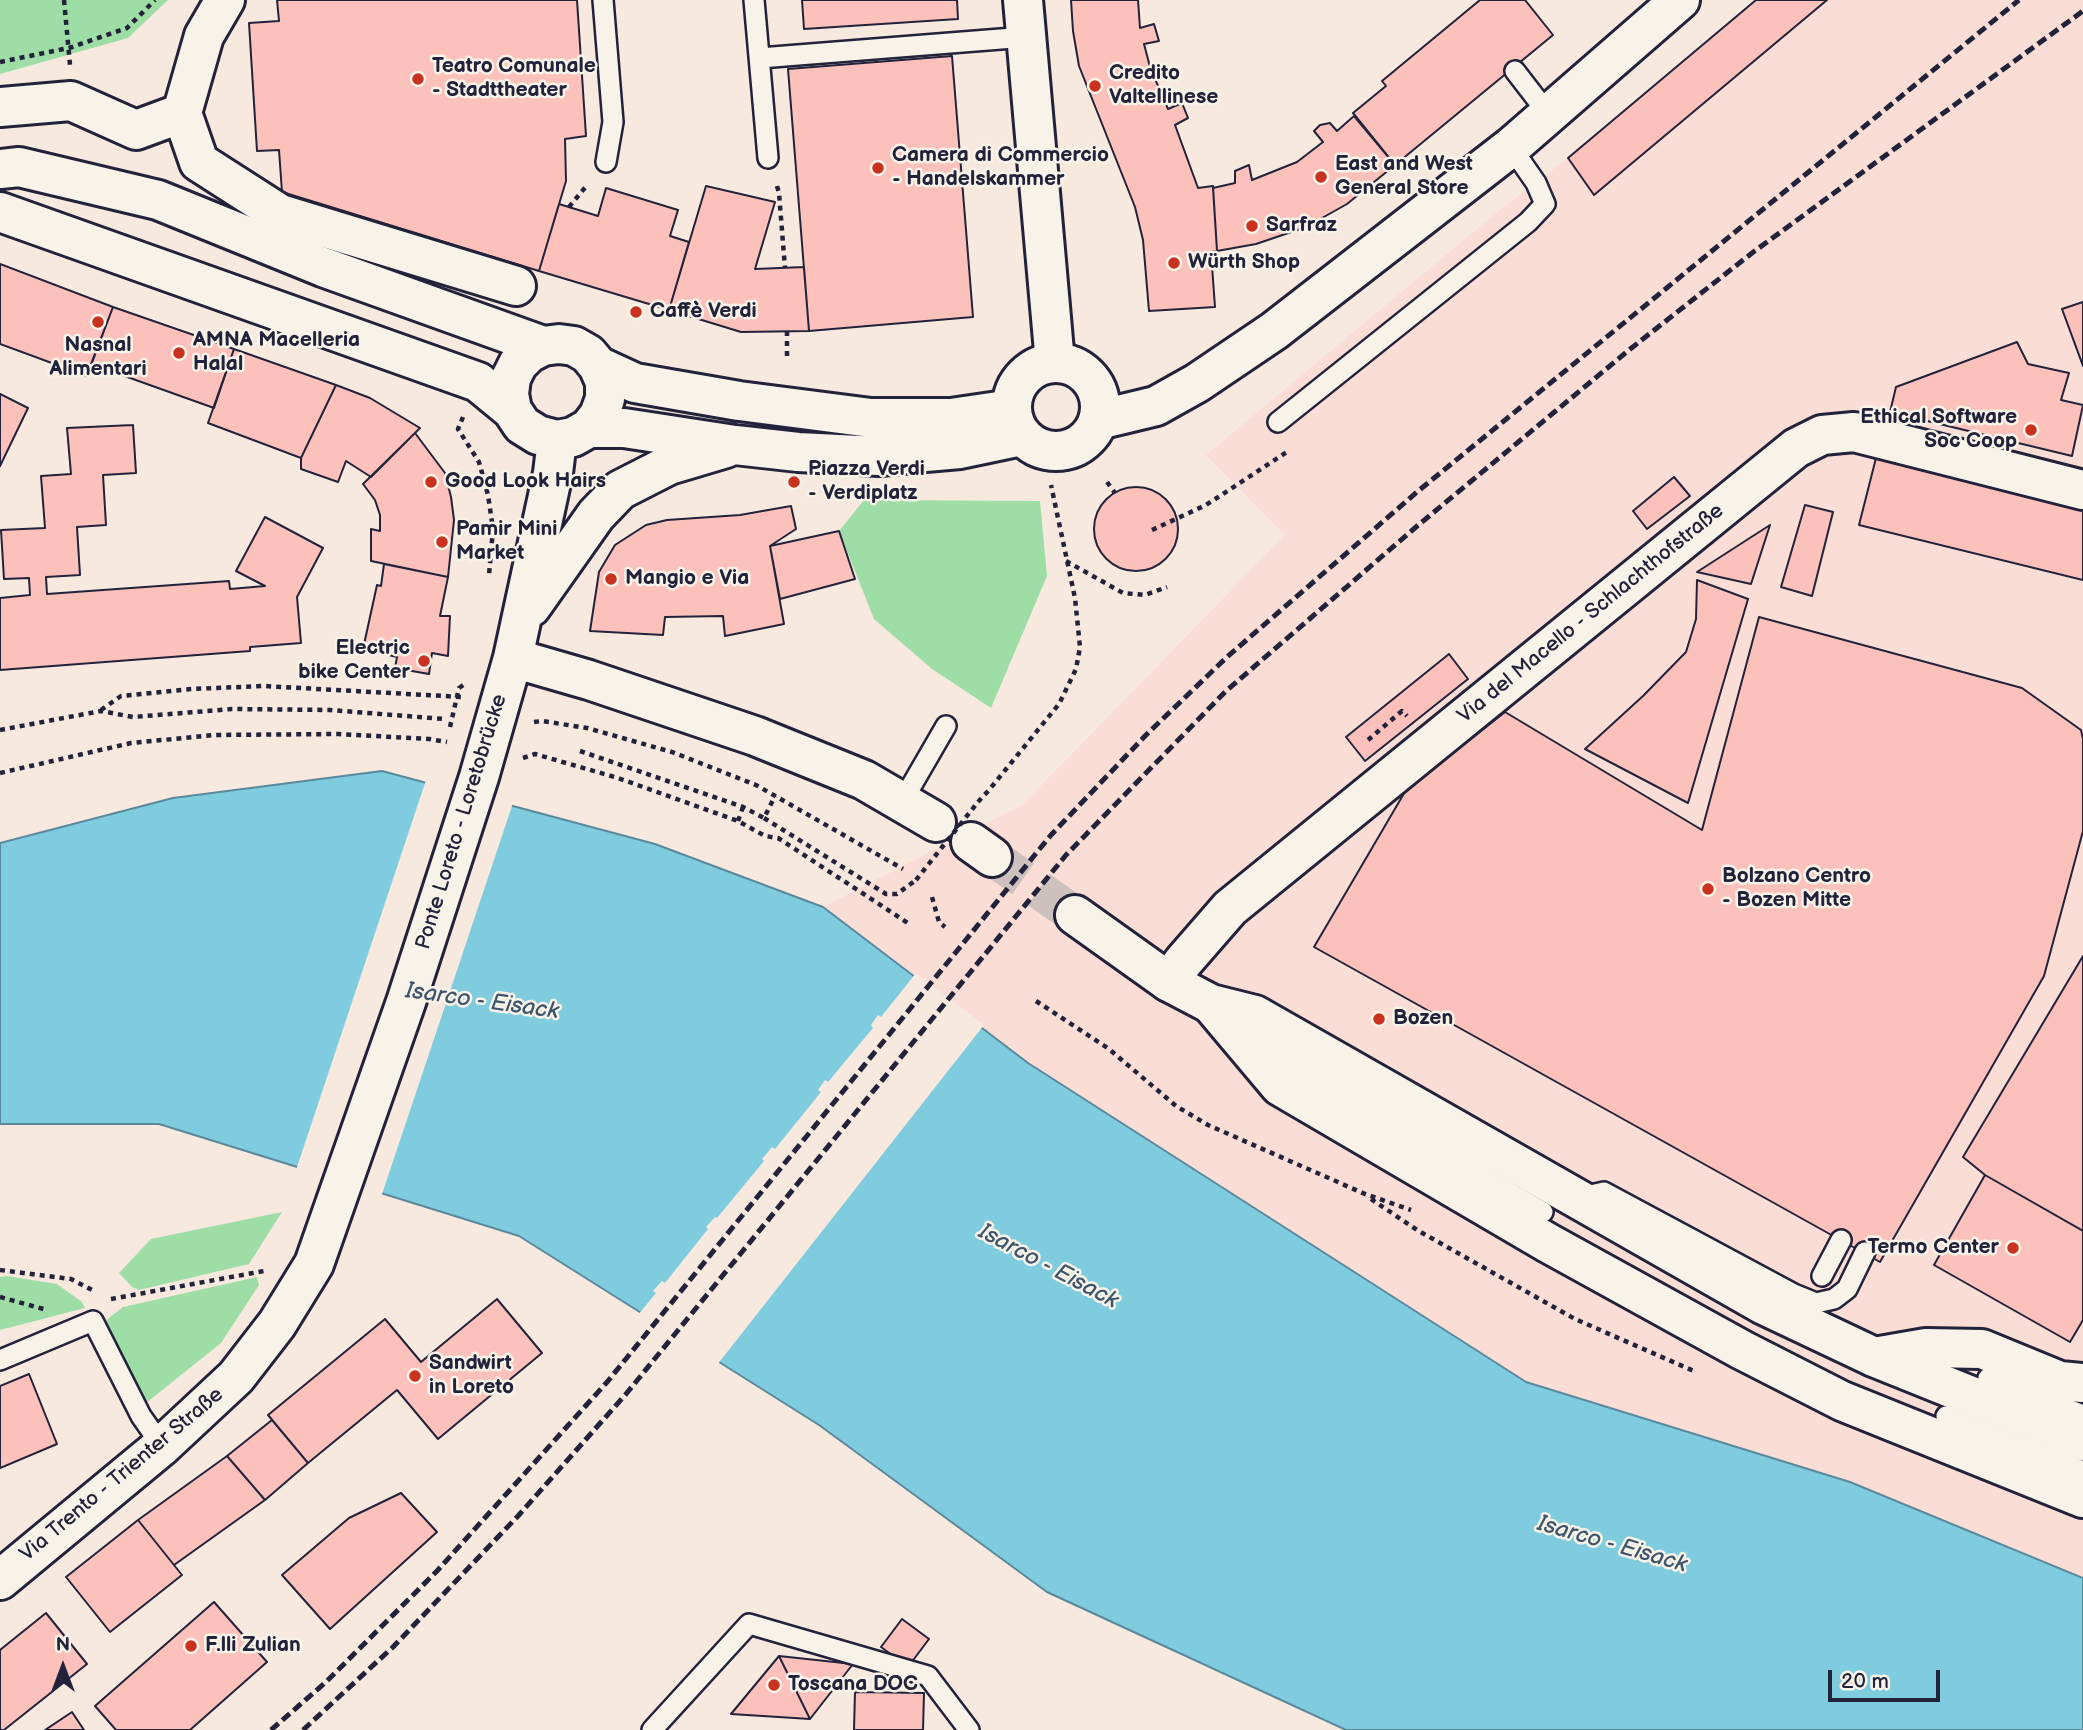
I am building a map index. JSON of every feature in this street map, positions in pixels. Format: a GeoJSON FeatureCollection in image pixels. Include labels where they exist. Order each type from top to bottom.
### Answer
{"type":"FeatureCollection","features":[{"type":"Feature","properties":{"kind":"street"},"geometry":{"type":"LineString","coordinates":[[225,0],[204,36],[182,113],[198,162],[280,214],[516,286]]}},
{"type":"Feature","properties":{"kind":"street"},"geometry":{"type":"LineString","coordinates":[[1098,419],[1156,406],[1198,383],[1274,331],[1511,146],[1680,0]]}},
{"type":"Feature","properties":{"kind":"street"},"geometry":{"type":"LineString","coordinates":[[1024,18],[1055,363]]}},
{"type":"Feature","properties":{"kind":"street"},"geometry":{"type":"LineString","coordinates":[[0,107],[71,101],[136,130],[182,113]]}},
{"type":"Feature","properties":{"kind":"street"},"geometry":{"type":"LineString","coordinates":[[0,169],[19,167],[158,200],[323,267],[543,346]]}},
{"type":"Feature","properties":{"kind":"street"},"geometry":{"type":"LineString","coordinates":[[0,212],[478,382],[512,410],[522,425],[538,435],[624,428],[798,452],[879,456],[960,449],[1017,423]]}},
{"type":"Feature","properties":{"kind":"street"},"geometry":{"type":"LineString","coordinates":[[512,410],[509,394],[511,378],[518,364],[529,353],[543,346],[574,346],[588,354],[598,366],[605,382],[605,399],[599,415],[573,434]]}},
{"type":"Feature","properties":{"kind":"street"},"geometry":{"type":"LineString","coordinates":[[1055,363],[1072,366],[1086,374],[1096,388],[1100,403],[1098,419],[1089,436],[1074,448],[1056,452],[1037,448],[1017,423],[1016,388],[1029,372],[1041,366],[1055,363]]}},
{"type":"Feature","properties":{"kind":"street"},"geometry":{"type":"LineString","coordinates":[[598,366],[635,383],[739,401],[871,418],[951,418],[1017,423]]}},
{"type":"Feature","properties":{"kind":"street","name":"Via del Macello - Schlachthofstraße"},"geometry":{"type":"LineString","coordinates":[[1169,982],[1230,908],[1418,766],[1796,448],[1822,435],[1854,432],[2083,489]]}},
{"type":"Feature","properties":{"kind":"street","name":"Ponte Loreto - Loretobrücke"},"geometry":{"type":"LineString","coordinates":[[314,1264],[406,1002],[479,777],[513,658],[553,473],[573,434]]}},
{"type":"Feature","properties":{"kind":"street"},"geometry":{"type":"LineString","coordinates":[[522,621],[596,515],[620,490],[669,465],[735,445]]}},
{"type":"Feature","properties":{"kind":"street"},"geometry":{"type":"LineString","coordinates":[[513,658],[589,680],[755,736],[864,780],[936,822]]}},
{"type":"Feature","properties":{"kind":"street"},"geometry":{"type":"LineString","coordinates":[[1075,915],[1223,1018],[1280,1086],[1548,1243],[1718,1337],[1842,1401],[2083,1498]]}},
{"type":"Feature","properties":{"kind":"street"},"geometry":{"type":"LineString","coordinates":[[1223,1018],[1255,1015],[1559,1205],[1874,1357],[2083,1441]]}},
{"type":"Feature","properties":{"kind":"street","name":"Via Trento - Trienter Straße"},"geometry":{"type":"LineString","coordinates":[[0,1580],[162,1446],[236,1377],[277,1324],[314,1264]]}},
{"type":"Feature","properties":{"kind":"street"},"geometry":{"type":"LineString","coordinates":[[1874,1357],[1926,1348],[1982,1349],[2060,1381],[2083,1383]]}},
{"type":"Feature","properties":{"kind":"lane"},"geometry":{"type":"LineString","coordinates":[[603,0],[613,122],[606,162]]}},
{"type":"Feature","properties":{"kind":"lane"},"geometry":{"type":"LineString","coordinates":[[754,0],[768,158]]}},
{"type":"Feature","properties":{"kind":"lane"},"geometry":{"type":"LineString","coordinates":[[760,58],[1024,18]]}},
{"type":"Feature","properties":{"kind":"lane"},"geometry":{"type":"LineString","coordinates":[[1515,71],[1549,115]]}},
{"type":"Feature","properties":{"kind":"lane"},"geometry":{"type":"LineString","coordinates":[[1278,422],[1528,222],[1545,204],[1536,183],[1511,146]]}},
{"type":"Feature","properties":{"kind":"lane"},"geometry":{"type":"LineString","coordinates":[[902,802],[946,726]]}},
{"type":"Feature","properties":{"kind":"lane"},"geometry":{"type":"LineString","coordinates":[[1559,1205],[1604,1192],[1794,1294],[1816,1303],[1835,1299],[1847,1289],[1865,1252]]}},
{"type":"Feature","properties":{"kind":"lane"},"geometry":{"type":"LineString","coordinates":[[1822,1276],[1841,1240]]}},
{"type":"Feature","properties":{"kind":"lane"},"geometry":{"type":"LineString","coordinates":[[0,1360],[93,1321],[141,1416],[162,1446]]}},
{"type":"Feature","properties":{"kind":"lane"},"geometry":{"type":"LineString","coordinates":[[1988,1378],[2083,1415]]}},
{"type":"Feature","properties":{"kind":"lane"},"geometry":{"type":"LineString","coordinates":[[1946,1416],[2083,1471]]}},
{"type":"Feature","properties":{"kind":"lane"},"geometry":{"type":"LineString","coordinates":[[652,1730],[749,1624],[929,1676],[969,1730]]}},
{"type":"Feature","properties":{"kind":"path"},"geometry":{"type":"LineString","coordinates":[[64,0],[71,101]]}},
{"type":"Feature","properties":{"kind":"path"},"geometry":{"type":"LineString","coordinates":[[0,62],[69,48],[127,28],[155,0]]}},
{"type":"Feature","properties":{"kind":"path"},"geometry":{"type":"LineString","coordinates":[[768,158],[779,194],[785,268]]}},
{"type":"Feature","properties":{"kind":"path"},"geometry":{"type":"LineString","coordinates":[[787,331],[787,356]]}},
{"type":"Feature","properties":{"kind":"path"},"geometry":{"type":"LineString","coordinates":[[458,429],[479,462],[488,495],[493,529],[488,588]]}},
{"type":"Feature","properties":{"kind":"path"},"geometry":{"type":"LineString","coordinates":[[1107,482],[1115,493]]}},
{"type":"Feature","properties":{"kind":"path"},"geometry":{"type":"LineString","coordinates":[[580,751],[743,807],[783,828],[886,894],[897,894],[916,880],[1059,704],[1076,669],[1080,648],[1075,598],[1051,485]]}},
{"type":"Feature","properties":{"kind":"path"},"geometry":{"type":"LineString","coordinates":[[1152,530],[1224,494]]}},
{"type":"Feature","properties":{"kind":"path"},"geometry":{"type":"LineString","coordinates":[[1066,561],[1123,593],[1145,595],[1167,587]]}},
{"type":"Feature","properties":{"kind":"path"},"geometry":{"type":"LineString","coordinates":[[0,773],[131,743],[215,734],[338,734],[447,742],[456,696],[459,688],[469,682]]}},
{"type":"Feature","properties":{"kind":"path"},"geometry":{"type":"LineString","coordinates":[[101,711],[121,696],[264,686],[466,698]]}},
{"type":"Feature","properties":{"kind":"path"},"geometry":{"type":"LineString","coordinates":[[0,730],[101,711],[133,717],[232,709],[330,710],[444,719]]}},
{"type":"Feature","properties":{"kind":"path"},"geometry":{"type":"LineString","coordinates":[[528,727],[535,721],[542,721],[587,728],[672,752],[756,785],[902,869]]}},
{"type":"Feature","properties":{"kind":"path"},"geometry":{"type":"LineString","coordinates":[[517,765],[525,757],[535,754],[550,757],[657,791],[738,821],[765,836],[778,838],[911,925]]}},
{"type":"Feature","properties":{"kind":"path"},"geometry":{"type":"LineString","coordinates":[[764,818],[775,796]]}},
{"type":"Feature","properties":{"kind":"path"},"geometry":{"type":"LineString","coordinates":[[738,821],[743,807]]}},
{"type":"Feature","properties":{"kind":"path"},"geometry":{"type":"LineString","coordinates":[[778,838],[783,828]]}},
{"type":"Feature","properties":{"kind":"path"},"geometry":{"type":"LineString","coordinates":[[932,897],[939,922],[945,927]]}},
{"type":"Feature","properties":{"kind":"path"},"geometry":{"type":"LineString","coordinates":[[1036,1001],[1109,1049],[1176,1107],[1208,1125],[1365,1194],[1422,1214]]}},
{"type":"Feature","properties":{"kind":"path"},"geometry":{"type":"LineString","coordinates":[[0,1270],[71,1279],[112,1299],[268,1270]]}},
{"type":"Feature","properties":{"kind":"shaded area"},"geometry":{"type":"Polygon","coordinates":[[[1756,0],[2083,0],[2083,1578],[1850,1482],[1526,1382],[1028,1063],[823,907],[1022,805],[1285,535],[1206,455],[1756,0]]]}},
{"type":"Feature","properties":{"kind":"green space"},"geometry":{"type":"Polygon","coordinates":[[[0,0],[168,0],[128,38],[0,74],[0,0]]]}},
{"type":"Feature","properties":{"kind":"green space"},"geometry":{"type":"Polygon","coordinates":[[[864,500],[1040,501],[1047,576],[991,708],[932,669],[874,619],[839,531],[864,500]]]}},
{"type":"Feature","properties":{"kind":"green space"},"geometry":{"type":"Polygon","coordinates":[[[282,1212],[249,1264],[139,1290],[132,1287],[119,1273],[151,1239],[282,1212]]]}},
{"type":"Feature","properties":{"kind":"green space"},"geometry":{"type":"Polygon","coordinates":[[[0,1277],[57,1284],[82,1302],[85,1308],[0,1330],[0,1277]]]}},
{"type":"Feature","properties":{"kind":"green space"},"geometry":{"type":"Polygon","coordinates":[[[257,1277],[259,1285],[221,1343],[141,1407],[104,1322],[123,1307],[257,1277]]]}},
{"type":"Feature","properties":{"kind":"water","name":"Isarco - Eisack"},"geometry":{"type":"Polygon","coordinates":[[[382,771],[655,844],[823,907],[1028,1063],[1526,1382],[1850,1482],[2083,1578],[2083,1730],[1346,1730],[1047,1592],[819,1425],[519,1236],[159,1124],[0,1124],[0,843],[173,798],[382,771]]]}},
{"type":"Feature","properties":{"kind":"pier"},"geometry":{"type":"Polygon","coordinates":[[[426,780],[513,803],[381,1197],[296,1170],[426,780]]]}},
{"type":"Feature","properties":{"kind":"pier"},"geometry":{"type":"Polygon","coordinates":[[[916,973],[984,1025],[717,1365],[638,1315],[656,1293],[653,1291],[662,1281],[665,1283],[708,1229],[706,1227],[717,1218],[764,1161],[762,1159],[772,1147],[775,1149],[821,1092],[818,1090],[825,1080],[828,1082],[873,1028],[871,1025],[878,1015],[881,1017],[916,973]]]}},
{"type":"Feature","properties":{"kind":"building","name":"Teatro Comunale - Stadttheater"},"geometry":{"type":"Polygon","coordinates":[[[277,0],[577,0],[586,136],[565,139],[566,181],[539,271],[282,192],[279,150],[257,151],[249,23],[279,21],[277,0]]]}},
{"type":"Feature","properties":{"kind":"building"},"geometry":{"type":"Polygon","coordinates":[[[802,0],[957,0],[958,19],[804,29],[802,0]]]}},
{"type":"Feature","properties":{"kind":"building"},"geometry":{"type":"Polygon","coordinates":[[[1071,0],[1138,0],[1140,28],[1154,24],[1159,41],[1144,44],[1150,67],[1168,109],[1182,103],[1188,118],[1175,125],[1198,188],[1213,186],[1217,251],[1211,252],[1215,307],[1149,311],[1143,240],[1135,207],[1079,66],[1071,0]]]}},
{"type":"Feature","properties":{"kind":"building"},"geometry":{"type":"Polygon","coordinates":[[[1480,0],[1525,0],[1553,35],[1395,165],[1353,113],[1386,86],[1382,81],[1480,0]]]}},
{"type":"Feature","properties":{"kind":"building"},"geometry":{"type":"Polygon","coordinates":[[[1756,0],[1827,0],[1594,195],[1568,158],[1756,0]]]}},
{"type":"Feature","properties":{"kind":"building","name":"Camera di Commercio - Handelskammer"},"geometry":{"type":"Polygon","coordinates":[[[952,56],[973,317],[809,331],[788,69],[952,56]]]}},
{"type":"Feature","properties":{"kind":"building"},"geometry":{"type":"Polygon","coordinates":[[[1354,116],[1395,165],[1347,204],[1306,227],[1256,244],[1217,251],[1213,188],[1235,183],[1235,171],[1249,165],[1252,180],[1297,162],[1323,142],[1314,131],[1320,125],[1330,123],[1337,131],[1354,116]]]}},
{"type":"Feature","properties":{"kind":"building"},"geometry":{"type":"Polygon","coordinates":[[[706,186],[775,202],[755,269],[804,267],[809,331],[741,332],[669,310],[706,186]]]}},
{"type":"Feature","properties":{"kind":"building"},"geometry":{"type":"Polygon","coordinates":[[[606,188],[678,210],[670,236],[689,242],[669,310],[539,271],[559,204],[598,216],[606,188]]]}},
{"type":"Feature","properties":{"kind":"building"},"geometry":{"type":"Polygon","coordinates":[[[0,264],[113,307],[87,376],[0,344],[0,264]]]}},
{"type":"Feature","properties":{"kind":"building"},"geometry":{"type":"Polygon","coordinates":[[[2083,302],[2083,366],[2062,309],[2083,302]]]}},
{"type":"Feature","properties":{"kind":"building"},"geometry":{"type":"Polygon","coordinates":[[[113,307],[234,349],[214,408],[91,364],[113,307]]]}},
{"type":"Feature","properties":{"kind":"building"},"geometry":{"type":"Polygon","coordinates":[[[2017,342],[2028,364],[2069,373],[2061,400],[2083,405],[2072,456],[1890,412],[1896,387],[2017,342]]]}},
{"type":"Feature","properties":{"kind":"building"},"geometry":{"type":"Polygon","coordinates":[[[234,349],[336,385],[301,458],[208,423],[234,349]]]}},
{"type":"Feature","properties":{"kind":"building"},"geometry":{"type":"Polygon","coordinates":[[[336,385],[370,398],[420,428],[371,477],[346,461],[338,482],[301,469],[301,458],[336,385]]]}},
{"type":"Feature","properties":{"kind":"building"},"geometry":{"type":"Polygon","coordinates":[[[0,394],[28,408],[0,466],[0,394]]]}},
{"type":"Feature","properties":{"kind":"building"},"geometry":{"type":"Polygon","coordinates":[[[133,425],[136,473],[103,475],[106,525],[77,527],[80,575],[46,577],[47,594],[229,581],[230,589],[265,586],[236,571],[265,517],[323,548],[297,597],[301,643],[250,647],[250,651],[0,670],[0,598],[30,595],[29,578],[4,579],[1,530],[45,528],[41,476],[71,474],[67,428],[133,425]]]}},
{"type":"Feature","properties":{"kind":"building"},"geometry":{"type":"Polygon","coordinates":[[[415,433],[445,473],[451,497],[454,520],[448,577],[371,561],[371,529],[380,531],[380,515],[375,500],[363,484],[415,433]]]}},
{"type":"Feature","properties":{"kind":"building"},"geometry":{"type":"Polygon","coordinates":[[[1876,458],[2083,509],[2083,580],[1859,525],[1876,458]]]}},
{"type":"Feature","properties":{"kind":"building"},"geometry":{"type":"Polygon","coordinates":[[[1674,477],[1690,496],[1647,529],[1633,511],[1674,477]]]}},
{"type":"Feature","properties":{"kind":"building"},"geometry":{"type":"Polygon","coordinates":[[[1136,487],[1152,490],[1166,499],[1175,513],[1178,529],[1175,545],[1166,559],[1152,568],[1136,571],[1120,568],[1106,559],[1097,545],[1094,529],[1097,513],[1106,499],[1120,490],[1136,487]]]}},
{"type":"Feature","properties":{"kind":"building"},"geometry":{"type":"Polygon","coordinates":[[[1805,505],[1833,512],[1812,596],[1781,587],[1805,505]]]}},
{"type":"Feature","properties":{"kind":"building"},"geometry":{"type":"Polygon","coordinates":[[[791,506],[796,529],[770,546],[784,624],[725,636],[723,616],[665,617],[663,635],[590,631],[599,572],[615,545],[646,525],[667,520],[740,515],[791,506]]]}},
{"type":"Feature","properties":{"kind":"building"},"geometry":{"type":"Polygon","coordinates":[[[1770,525],[1751,584],[1697,572],[1770,525]]]}},
{"type":"Feature","properties":{"kind":"building"},"geometry":{"type":"Polygon","coordinates":[[[839,531],[855,579],[780,599],[770,546],[839,531]]]}},
{"type":"Feature","properties":{"kind":"building"},"geometry":{"type":"Polygon","coordinates":[[[384,564],[448,577],[440,616],[450,616],[448,656],[432,653],[429,674],[395,668],[397,657],[363,649],[377,585],[381,586],[384,564]]]}},
{"type":"Feature","properties":{"kind":"building"},"geometry":{"type":"Polygon","coordinates":[[[1697,580],[1748,599],[1688,803],[1585,749],[1686,652],[1696,619],[1697,580]]]}},
{"type":"Feature","properties":{"kind":"building","name":"Bolzano Centro - Bozen Mitte"},"geometry":{"type":"Polygon","coordinates":[[[1759,617],[2022,688],[2081,730],[2083,739],[2083,831],[2044,976],[1880,1262],[1314,947],[1406,790],[1505,712],[1702,830],[1759,617]]]}},
{"type":"Feature","properties":{"kind":"building"},"geometry":{"type":"Polygon","coordinates":[[[1449,654],[1468,679],[1365,761],[1346,737],[1449,654]]]}},
{"type":"Feature","properties":{"kind":"building"},"geometry":{"type":"Polygon","coordinates":[[[2083,956],[2083,1231],[1985,1175],[1963,1157],[2083,956]]]}},
{"type":"Feature","properties":{"kind":"building","name":"Termo Center"},"geometry":{"type":"Polygon","coordinates":[[[1985,1175],[2083,1231],[2083,1320],[2070,1342],[1934,1265],[1985,1175]]]}},
{"type":"Feature","properties":{"kind":"building","name":"Sandwirt in Loreto"},"geometry":{"type":"Polygon","coordinates":[[[497,1299],[542,1353],[438,1439],[397,1390],[308,1463],[268,1415],[385,1319],[421,1362],[497,1299]]]}},
{"type":"Feature","properties":{"kind":"building"},"geometry":{"type":"Polygon","coordinates":[[[29,1374],[57,1444],[0,1468],[0,1386],[29,1374]]]}},
{"type":"Feature","properties":{"kind":"building"},"geometry":{"type":"Polygon","coordinates":[[[272,1420],[308,1463],[265,1500],[227,1456],[272,1420]]]}},
{"type":"Feature","properties":{"kind":"building"},"geometry":{"type":"Polygon","coordinates":[[[227,1456],[265,1500],[174,1565],[138,1520],[227,1456]]]}},
{"type":"Feature","properties":{"kind":"building"},"geometry":{"type":"Polygon","coordinates":[[[401,1493],[437,1532],[330,1629],[282,1575],[349,1518],[401,1493]]]}},
{"type":"Feature","properties":{"kind":"building"},"geometry":{"type":"Polygon","coordinates":[[[138,1520],[182,1575],[110,1632],[66,1577],[138,1520]]]}},
{"type":"Feature","properties":{"kind":"building"},"geometry":{"type":"Polygon","coordinates":[[[214,1602],[267,1662],[190,1730],[116,1730],[95,1706],[214,1602]]]}},
{"type":"Feature","properties":{"kind":"building"},"geometry":{"type":"Polygon","coordinates":[[[46,1613],[87,1664],[4,1730],[0,1730],[0,1650],[46,1613]]]}},
{"type":"Feature","properties":{"kind":"building"},"geometry":{"type":"Polygon","coordinates":[[[902,1619],[929,1639],[908,1667],[881,1647],[902,1619]]]}},
{"type":"Feature","properties":{"kind":"building","name":"Toscana DOC"},"geometry":{"type":"Polygon","coordinates":[[[779,1656],[810,1719],[731,1714],[779,1656]]]}},
{"type":"Feature","properties":{"kind":"building"},"geometry":{"type":"Polygon","coordinates":[[[779,1656],[853,1664],[810,1719],[779,1656]]]}},
{"type":"Feature","properties":{"kind":"building"},"geometry":{"type":"Polygon","coordinates":[[[855,1692],[924,1693],[923,1730],[854,1730],[855,1692]]]}},
{"type":"Feature","properties":{"kind":"building"},"geometry":{"type":"Polygon","coordinates":[[[72,1712],[84,1730],[45,1730],[72,1712]]]}},
{"type":"Feature","properties":{"kind":"tunnel"},"geometry":{"type":"LineString","coordinates":[[992,857],[1075,915]]}},
{"type":"Feature","properties":{"kind":"railway"},"geometry":{"type":"LineString","coordinates":[[271,1730],[326,1682],[437,1571],[608,1381],[1051,835],[1146,735],[1227,657],[1417,492],[2019,0]]}},
{"type":"Feature","properties":{"kind":"railway"},"geometry":{"type":"LineString","coordinates":[[303,1730],[393,1647],[518,1516],[626,1394],[1066,855],[1226,691],[1416,527],[1629,350],[1752,253],[2083,11]]}},
{"type":"Feature","properties":{"kind":"place","name":"Teatro Comunale - Stadttheater"},"geometry":{"type":"Point","coordinates":[418,79]}},
{"type":"Feature","properties":{"kind":"place","name":"Credito Valtellinese"},"geometry":{"type":"Point","coordinates":[1095,86]}},
{"type":"Feature","properties":{"kind":"place","name":"Camera di Commercio - Handelskammer"},"geometry":{"type":"Point","coordinates":[878,168]}},
{"type":"Feature","properties":{"kind":"place","name":"East and West General Store"},"geometry":{"type":"Point","coordinates":[1321,177]}},
{"type":"Feature","properties":{"kind":"place","name":"Sarfraz"},"geometry":{"type":"Point","coordinates":[1252,226]}},
{"type":"Feature","properties":{"kind":"place","name":"Würth Shop"},"geometry":{"type":"Point","coordinates":[1174,263]}},
{"type":"Feature","properties":{"kind":"place","name":"Caffè Verdi"},"geometry":{"type":"Point","coordinates":[636,312]}},
{"type":"Feature","properties":{"kind":"place","name":"Nasnal Alimentari"},"geometry":{"type":"Point","coordinates":[98,322]}},
{"type":"Feature","properties":{"kind":"place","name":"AMNA Macelleria Halal"},"geometry":{"type":"Point","coordinates":[179,353]}},
{"type":"Feature","properties":{"kind":"place","name":"Ethical Software Soc Coop"},"geometry":{"type":"Point","coordinates":[2031,430]}},
{"type":"Feature","properties":{"kind":"place","name":"Good Look Hairs"},"geometry":{"type":"Point","coordinates":[431,482]}},
{"type":"Feature","properties":{"kind":"place","name":"Piazza Verdi - Verdiplatz"},"geometry":{"type":"Point","coordinates":[794,482]}},
{"type":"Feature","properties":{"kind":"place","name":"Pamir Mini Market"},"geometry":{"type":"Point","coordinates":[442,542]}},
{"type":"Feature","properties":{"kind":"place","name":"Mangio e Via"},"geometry":{"type":"Point","coordinates":[611,579]}},
{"type":"Feature","properties":{"kind":"place","name":"Electric bike Center"},"geometry":{"type":"Point","coordinates":[424,661]}},
{"type":"Feature","properties":{"kind":"place","name":"Bolzano Centro - Bozen Mitte"},"geometry":{"type":"Point","coordinates":[1708,889]}},
{"type":"Feature","properties":{"kind":"place","name":"Bozen"},"geometry":{"type":"Point","coordinates":[1379,1019]}},
{"type":"Feature","properties":{"kind":"place","name":"Termo Center"},"geometry":{"type":"Point","coordinates":[2013,1248]}},
{"type":"Feature","properties":{"kind":"place","name":"Sandwirt in Loreto"},"geometry":{"type":"Point","coordinates":[415,1376]}},
{"type":"Feature","properties":{"kind":"place","name":"F.lli Zulian"},"geometry":{"type":"Point","coordinates":[191,1646]}},
{"type":"Feature","properties":{"kind":"place","name":"Toscana DOC"},"geometry":{"type":"Point","coordinates":[774,1685]}}]}
